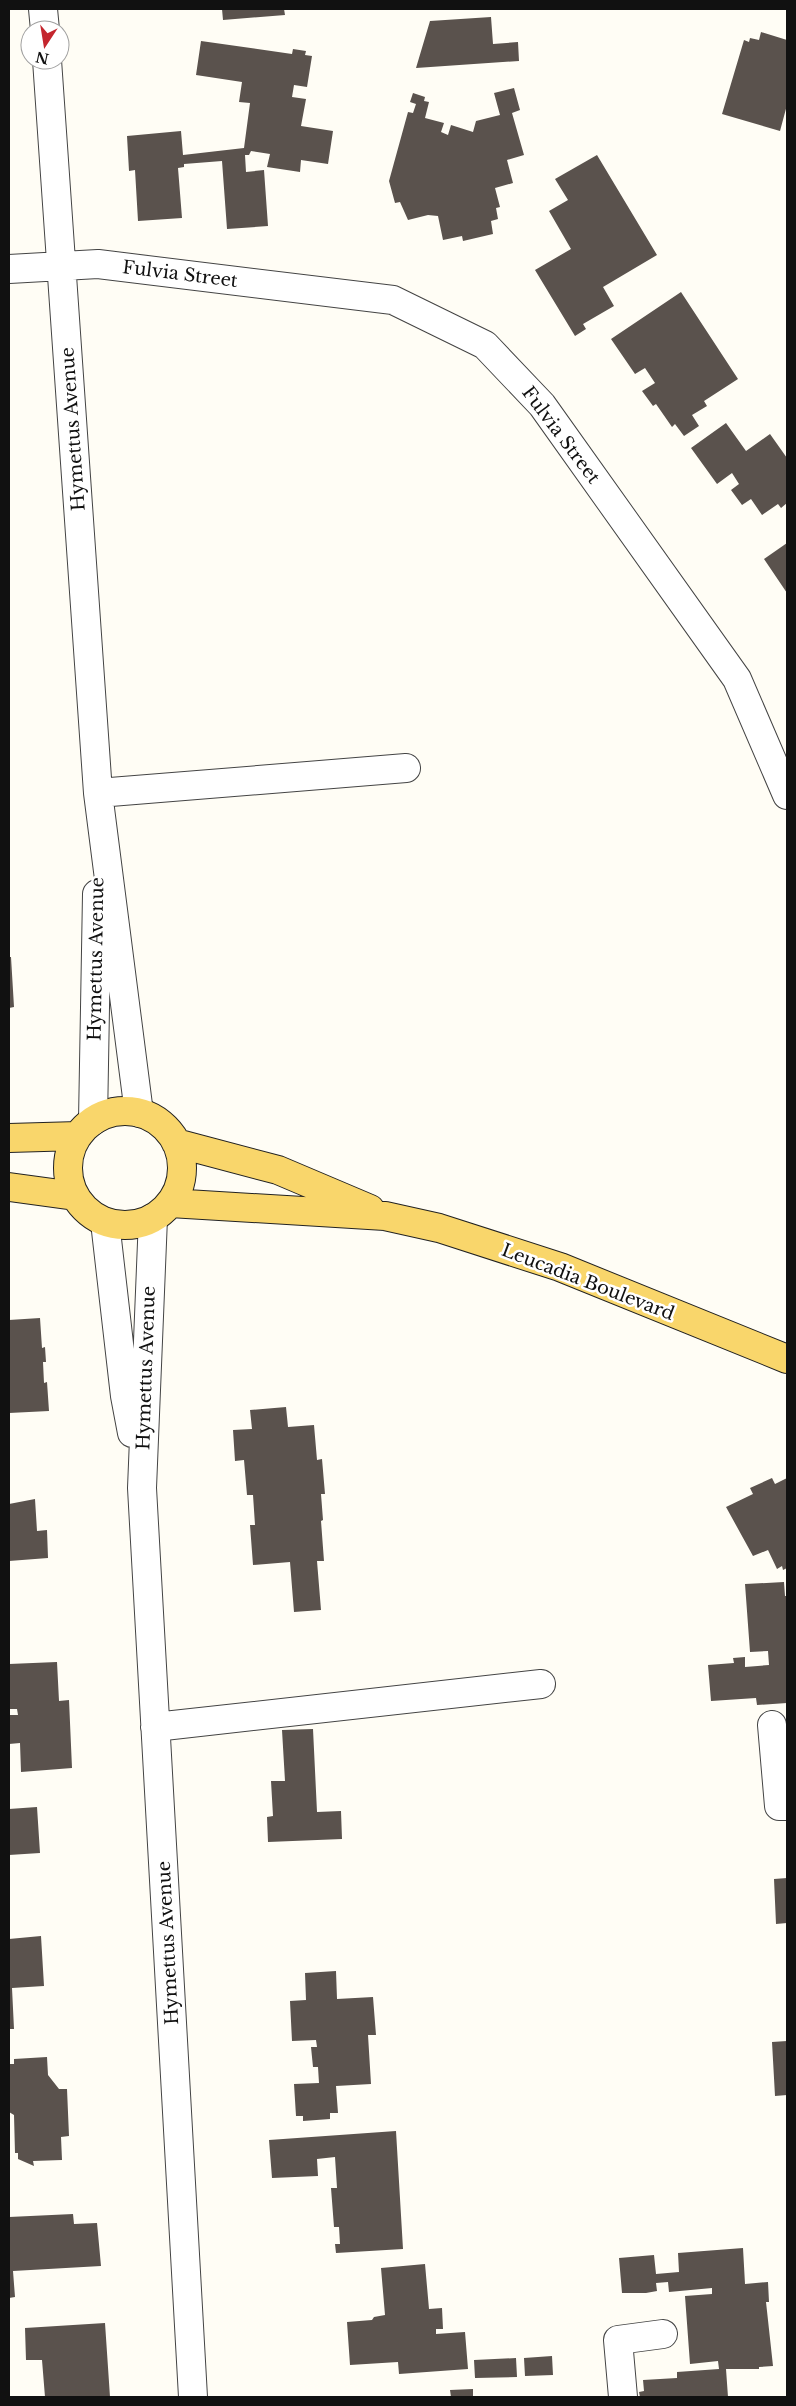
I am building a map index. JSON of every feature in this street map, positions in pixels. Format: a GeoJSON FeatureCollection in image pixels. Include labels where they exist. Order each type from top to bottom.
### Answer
{"type":"FeatureCollection","features":[{"type":"Feature","properties":{"kind":"main road"},"geometry":{"type":"LineString","coordinates":[[139,1113],[160,1123],[176,1144],[181,1155],[182,1174],[176,1195],[162,1211],[130,1225],[105,1222],[85,1208],[75,1196],[68,1177],[69,1156],[86,1128],[106,1114],[139,1113]]}},
{"type":"Feature","properties":{"kind":"main road"},"geometry":{"type":"LineString","coordinates":[[9,1138],[86,1128]]}},
{"type":"Feature","properties":{"kind":"main road","name":"Leucadia Boulevard"},"geometry":{"type":"LineString","coordinates":[[176,1144],[278,1170],[385,1216],[440,1228],[560,1268],[787,1360]]}},
{"type":"Feature","properties":{"kind":"main road"},"geometry":{"type":"LineString","coordinates":[[9,1187],[75,1196]]}},
{"type":"Feature","properties":{"kind":"main road","name":"Leucadia Boulevard"},"geometry":{"type":"LineString","coordinates":[[162,1211],[385,1216]]}},
{"type":"Feature","properties":{"kind":"street","name":"Hymettus Avenue"},"geometry":{"type":"LineString","coordinates":[[48,70],[98,795],[139,1113]]}},
{"type":"Feature","properties":{"kind":"street","name":"Fulvia Street"},"geometry":{"type":"LineString","coordinates":[[9,269],[98,264],[393,300],[485,345],[542,405],[737,679],[787,795]]}},
{"type":"Feature","properties":{"kind":"street"},"geometry":{"type":"LineString","coordinates":[[98,795],[406,768]]}},
{"type":"Feature","properties":{"kind":"street","name":"Hymettus Avenue"},"geometry":{"type":"LineString","coordinates":[[86,1128],[98,795]]}},
{"type":"Feature","properties":{"kind":"street","name":"Hymettus Avenue"},"geometry":{"type":"LineString","coordinates":[[162,1211],[142,1488],[193,2397]]}},
{"type":"Feature","properties":{"kind":"street","name":"Hymettus Avenue"},"geometry":{"type":"LineString","coordinates":[[105,1222],[125,1396],[142,1488]]}},
{"type":"Feature","properties":{"kind":"street"},"geometry":{"type":"LineString","coordinates":[[155,1727],[541,1684]]}},
{"type":"Feature","properties":{"kind":"street"},"geometry":{"type":"LineString","coordinates":[[772,1725],[783,1806]]}},
{"type":"Feature","properties":{"kind":"street"},"geometry":{"type":"LineString","coordinates":[[622,2397],[618,2340],[663,2334]]}},
{"type":"Feature","properties":{"kind":"building"},"geometry":{"type":"Polygon","coordinates":[[[222,9],[284,9],[285,15],[223,20],[222,9]]]}},
{"type":"Feature","properties":{"kind":"building"},"geometry":{"type":"Polygon","coordinates":[[[491,17],[493,44],[518,42],[519,61],[416,68],[430,21],[491,17]]]}},
{"type":"Feature","properties":{"kind":"building"},"geometry":{"type":"Polygon","coordinates":[[[761,32],[787,40],[787,105],[780,131],[722,114],[744,40],[749,42],[750,38],[759,40],[761,32]]]}},
{"type":"Feature","properties":{"kind":"building"},"geometry":{"type":"Polygon","coordinates":[[[201,41],[292,54],[293,49],[306,51],[305,55],[312,56],[307,87],[294,85],[292,97],[306,99],[301,126],[333,131],[328,164],[301,160],[300,172],[267,167],[270,154],[251,151],[249,155],[245,155],[246,172],[264,170],[268,226],[227,229],[222,161],[184,164],[184,167],[178,168],[182,218],[138,221],[135,170],[129,171],[127,136],[181,131],[183,155],[244,148],[250,103],[239,102],[242,82],[196,75],[201,41]]]}},
{"type":"Feature","properties":{"kind":"building"},"geometry":{"type":"Polygon","coordinates":[[[514,88],[520,110],[512,113],[524,155],[507,160],[513,183],[495,188],[500,207],[496,208],[498,219],[491,221],[493,234],[463,241],[462,236],[443,240],[438,216],[428,215],[408,220],[400,202],[395,203],[389,181],[408,112],[413,113],[416,104],[410,102],[413,93],[425,97],[424,101],[429,102],[425,118],[444,123],[441,132],[448,135],[451,125],[473,132],[476,121],[500,115],[494,93],[514,88]]]}},
{"type":"Feature","properties":{"kind":"building"},"geometry":{"type":"Polygon","coordinates":[[[597,155],[657,255],[603,287],[614,306],[583,324],[586,329],[575,336],[535,270],[571,249],[549,211],[568,200],[555,179],[597,155]]]}},
{"type":"Feature","properties":{"kind":"building"},"geometry":{"type":"Polygon","coordinates":[[[681,292],[738,379],[704,401],[707,406],[692,415],[699,426],[684,436],[675,424],[672,427],[656,404],[653,406],[642,391],[655,383],[645,368],[635,374],[611,339],[681,292]]]}},
{"type":"Feature","properties":{"kind":"building"},"geometry":{"type":"Polygon","coordinates":[[[726,423],[746,451],[770,434],[787,458],[787,503],[781,508],[778,504],[762,515],[751,499],[742,505],[731,490],[739,484],[732,473],[717,484],[691,448],[726,423]]]}},
{"type":"Feature","properties":{"kind":"building"},"geometry":{"type":"Polygon","coordinates":[[[787,543],[787,593],[764,559],[787,543]]]}},
{"type":"Feature","properties":{"kind":"building"},"geometry":{"type":"Polygon","coordinates":[[[9,957],[11,957],[14,1007],[9,1008],[9,957]]]}},
{"type":"Feature","properties":{"kind":"building"},"geometry":{"type":"Polygon","coordinates":[[[40,1318],[42,1348],[45,1347],[46,1362],[43,1362],[44,1383],[47,1382],[49,1411],[9,1413],[9,1320],[40,1318]]]}},
{"type":"Feature","properties":{"kind":"building"},"geometry":{"type":"Polygon","coordinates":[[[286,1407],[288,1427],[314,1425],[317,1460],[322,1459],[325,1494],[321,1494],[324,1561],[317,1561],[321,1610],[294,1612],[290,1562],[253,1565],[250,1525],[255,1525],[253,1495],[247,1495],[244,1460],[235,1461],[233,1430],[252,1429],[250,1410],[286,1407]]]}},
{"type":"Feature","properties":{"kind":"building"},"geometry":{"type":"Polygon","coordinates":[[[772,1478],[775,1484],[787,1478],[787,1568],[783,1570],[782,1566],[777,1569],[768,1550],[753,1556],[726,1507],[753,1494],[750,1488],[772,1478]]]}},
{"type":"Feature","properties":{"kind":"building"},"geometry":{"type":"Polygon","coordinates":[[[35,1499],[37,1531],[47,1530],[48,1558],[9,1561],[9,1504],[35,1499]]]}},
{"type":"Feature","properties":{"kind":"building"},"geometry":{"type":"Polygon","coordinates":[[[784,1582],[785,1596],[787,1596],[787,1703],[757,1705],[756,1698],[711,1701],[708,1665],[734,1663],[733,1658],[745,1657],[745,1667],[769,1665],[768,1651],[750,1652],[745,1584],[784,1582]]]}},
{"type":"Feature","properties":{"kind":"building"},"geometry":{"type":"Polygon","coordinates":[[[57,1662],[59,1701],[69,1700],[72,1768],[21,1772],[20,1743],[9,1744],[9,1715],[18,1715],[17,1709],[10,1709],[9,1664],[57,1662]]]}},
{"type":"Feature","properties":{"kind":"building"},"geometry":{"type":"Polygon","coordinates":[[[313,1729],[317,1812],[341,1811],[342,1839],[268,1842],[267,1817],[273,1816],[271,1781],[285,1781],[282,1730],[313,1729]]]}},
{"type":"Feature","properties":{"kind":"building"},"geometry":{"type":"Polygon","coordinates":[[[37,1807],[40,1853],[9,1855],[9,1809],[37,1807]]]}},
{"type":"Feature","properties":{"kind":"building"},"geometry":{"type":"Polygon","coordinates":[[[787,1878],[787,1923],[776,1924],[774,1879],[787,1878]]]}},
{"type":"Feature","properties":{"kind":"building"},"geometry":{"type":"Polygon","coordinates":[[[41,1936],[44,1986],[12,1988],[14,2029],[9,2029],[9,1939],[41,1936]]]}},
{"type":"Feature","properties":{"kind":"building"},"geometry":{"type":"Polygon","coordinates":[[[336,1971],[337,1999],[373,1997],[376,2035],[368,2035],[371,2084],[336,2086],[338,2113],[330,2113],[330,2119],[303,2121],[303,2116],[296,2116],[294,2084],[319,2083],[318,2067],[313,2067],[311,2047],[317,2047],[316,2040],[292,2041],[290,2001],[306,2000],[305,1973],[336,1971]]]}},
{"type":"Feature","properties":{"kind":"building"},"geometry":{"type":"Polygon","coordinates":[[[787,2041],[787,2095],[775,2096],[772,2042],[787,2041]]]}},
{"type":"Feature","properties":{"kind":"building"},"geometry":{"type":"Polygon","coordinates":[[[47,2057],[48,2075],[59,2089],[67,2089],[69,2136],[61,2137],[62,2160],[33,2161],[34,2166],[18,2159],[18,2153],[15,2153],[14,2115],[9,2112],[9,2064],[14,2064],[14,2059],[47,2057]]]}},
{"type":"Feature","properties":{"kind":"building"},"geometry":{"type":"Polygon","coordinates":[[[396,2131],[403,2249],[336,2253],[335,2244],[340,2244],[339,2227],[334,2227],[331,2188],[337,2188],[335,2157],[317,2159],[318,2176],[272,2178],[269,2140],[396,2131]]]}},
{"type":"Feature","properties":{"kind":"building"},"geometry":{"type":"Polygon","coordinates":[[[73,2214],[74,2224],[97,2223],[101,2266],[13,2271],[15,2297],[9,2298],[9,2217],[73,2214]]]}},
{"type":"Feature","properties":{"kind":"building"},"geometry":{"type":"Polygon","coordinates":[[[743,2248],[745,2284],[768,2282],[769,2302],[766,2302],[773,2366],[759,2367],[759,2369],[726,2369],[728,2397],[640,2397],[639,2392],[644,2391],[643,2380],[677,2378],[677,2372],[719,2369],[718,2361],[690,2364],[685,2296],[712,2294],[712,2288],[669,2292],[668,2282],[656,2283],[657,2291],[622,2293],[619,2258],[654,2255],[656,2274],[679,2272],[678,2253],[743,2248]]]}},
{"type":"Feature","properties":{"kind":"building"},"geometry":{"type":"Polygon","coordinates":[[[425,2264],[429,2309],[442,2308],[443,2329],[436,2329],[436,2334],[465,2332],[468,2369],[399,2374],[398,2362],[350,2365],[347,2322],[372,2320],[374,2317],[385,2315],[381,2268],[425,2264]]]}},
{"type":"Feature","properties":{"kind":"building"},"geometry":{"type":"Polygon","coordinates":[[[105,2323],[110,2397],[45,2397],[42,2360],[26,2360],[25,2328],[105,2323]]]}},
{"type":"Feature","properties":{"kind":"building"},"geometry":{"type":"Polygon","coordinates":[[[552,2356],[553,2375],[525,2376],[524,2358],[552,2356]]]}},
{"type":"Feature","properties":{"kind":"building"},"geometry":{"type":"Polygon","coordinates":[[[516,2358],[517,2377],[475,2378],[474,2360],[516,2358]]]}},
{"type":"Feature","properties":{"kind":"building"},"geometry":{"type":"Polygon","coordinates":[[[473,2389],[473,2397],[451,2397],[450,2390],[473,2389]]]}}]}
